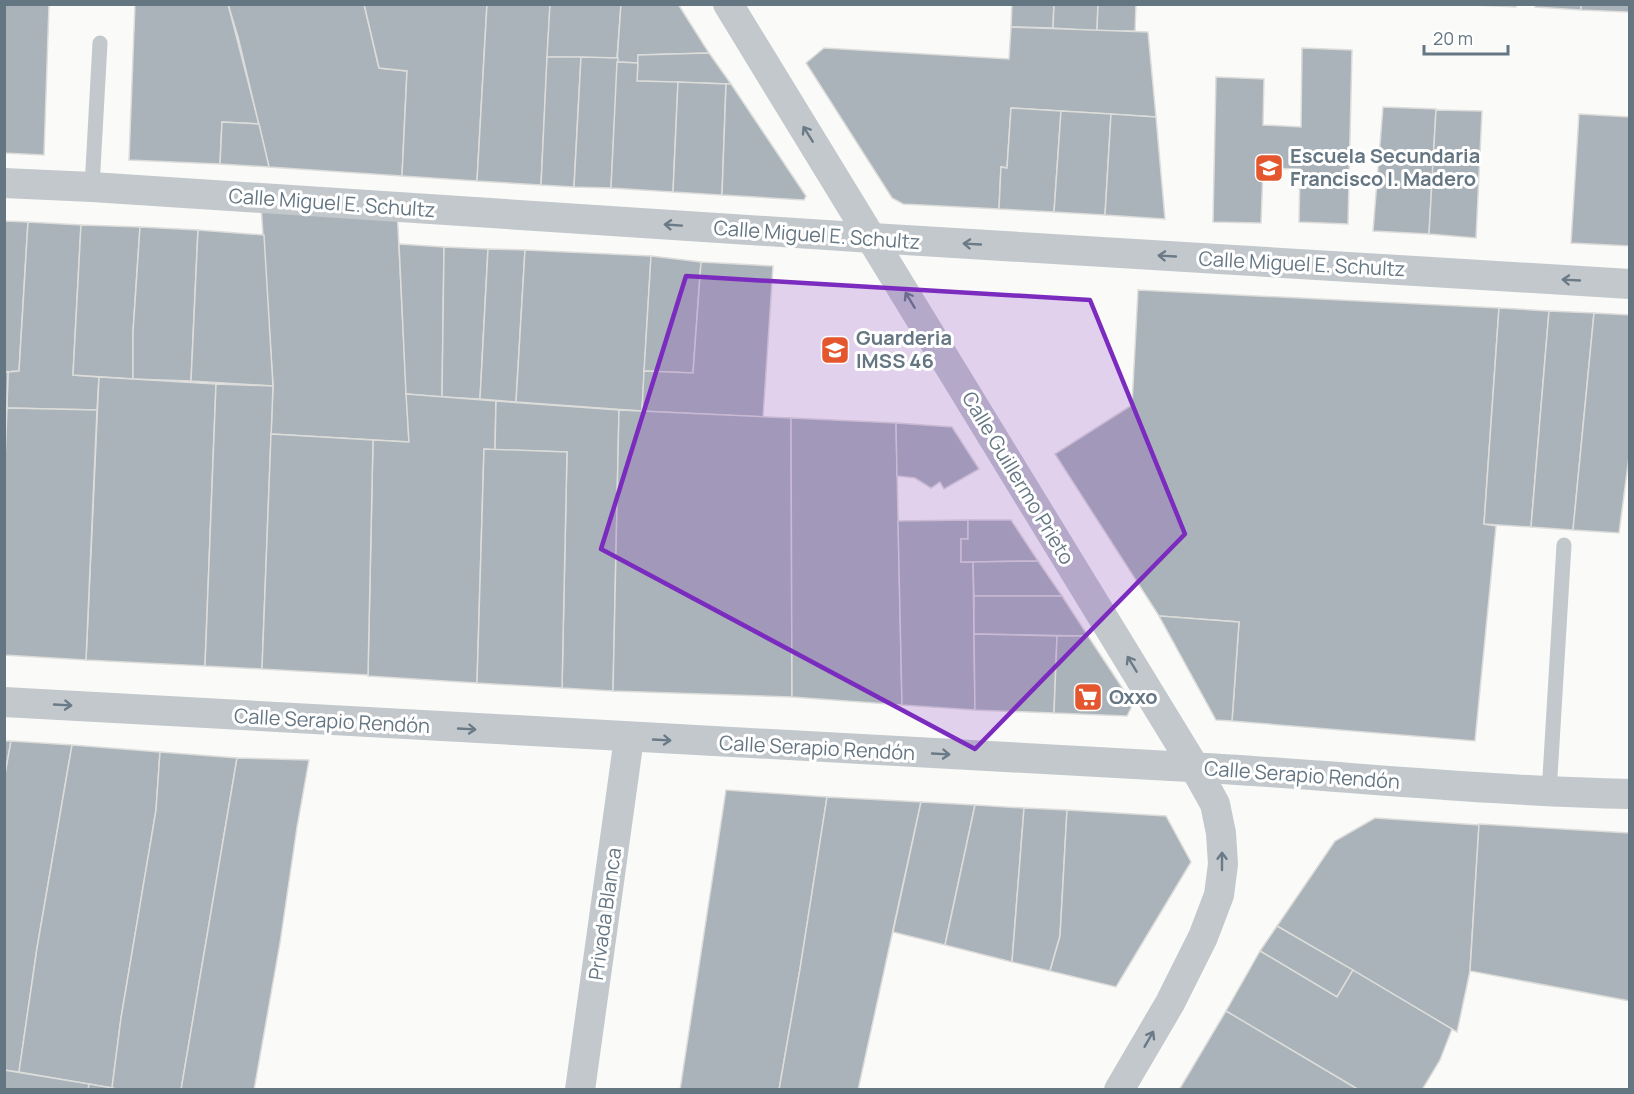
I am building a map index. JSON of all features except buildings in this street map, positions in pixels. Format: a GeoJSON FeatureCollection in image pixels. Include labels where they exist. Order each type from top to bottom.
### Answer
{"type":"FeatureCollection","features":[{"type":"Feature","properties":{"kind":"street","name":"Calle Guillermo Prieto"},"geometry":{"type":"LineString","coordinates":[[728,4],[1215,804],[1221,833],[1223,864],[1219,895],[1203,937],[1170,1003],[1119,1089]]}},
{"type":"Feature","properties":{"kind":"street","name":"Calle Miguel E. Schultz"},"geometry":{"type":"LineString","coordinates":[[4,183],[1629,284]]}},
{"type":"Feature","properties":{"kind":"street","name":"Calle Serapio Rendón"},"geometry":{"type":"LineString","coordinates":[[4,702],[1195,768],[1549,793],[1629,794]]}},
{"type":"Feature","properties":{"kind":"street","name":"Privada Blanca"},"geometry":{"type":"LineString","coordinates":[[580,1089],[629,738]]}},
{"type":"Feature","properties":{"kind":"lane"},"geometry":{"type":"LineString","coordinates":[[92,187],[100,43]]}},
{"type":"Feature","properties":{"kind":"lane"},"geometry":{"type":"LineString","coordinates":[[1549,793],[1564,544]]}},
{"type":"Feature","properties":{"kind":"highlighted area"},"geometry":{"type":"Polygon","coordinates":[[[686,276],[1090,300],[1185,534],[975,749],[601,549],[686,276]]]}},
{"type":"Feature","properties":{"kind":"place","name":"Escuela Secundaria Francisco I. Madero"},"geometry":{"type":"Point","coordinates":[1269,168]}},
{"type":"Feature","properties":{"kind":"place","name":"Guarderia IMSS 46"},"geometry":{"type":"Point","coordinates":[835,350]}},
{"type":"Feature","properties":{"kind":"place","name":"Oxxo"},"geometry":{"type":"Point","coordinates":[1088,697]}}]}
